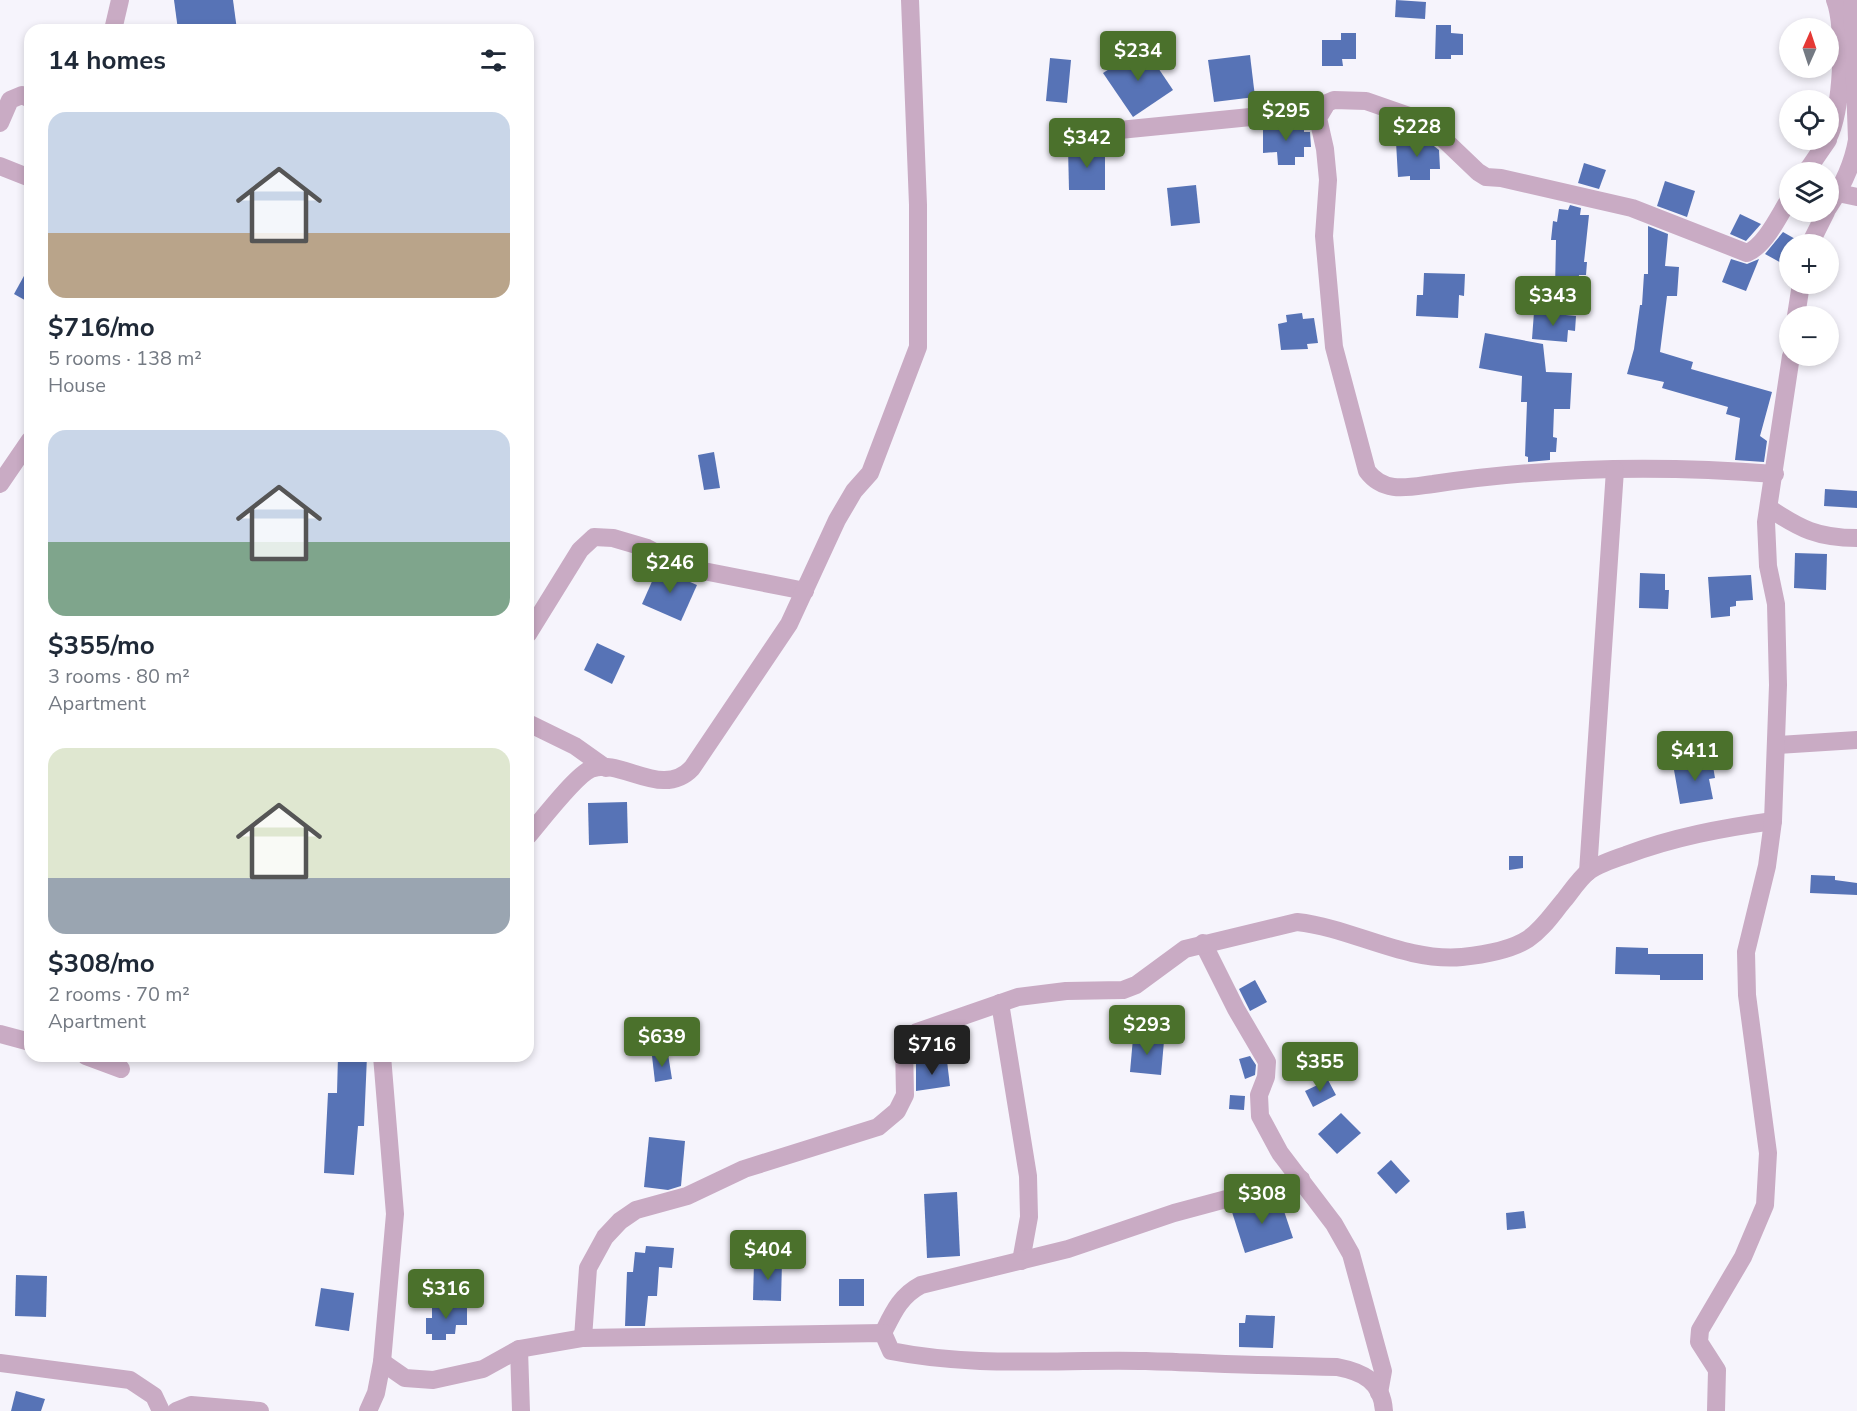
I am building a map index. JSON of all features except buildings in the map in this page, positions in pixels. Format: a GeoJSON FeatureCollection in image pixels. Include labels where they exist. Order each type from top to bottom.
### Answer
{"type":"FeatureCollection","features":[{"type":"Feature","properties":{"kind":"street"},"geometry":{"type":"LineString","coordinates":[[114,24],[120,0]]}},
{"type":"Feature","properties":{"kind":"street"},"geometry":{"type":"LineString","coordinates":[[534,829],[564,794],[591,769],[606,768],[670,781],[685,776],[789,624],[837,520],[854,491],[870,473],[918,346],[918,213],[910,0]]}},
{"type":"Feature","properties":{"kind":"street"},"geometry":{"type":"LineString","coordinates":[[1835,0],[1841,31],[1839,106]]}},
{"type":"Feature","properties":{"kind":"street"},"geometry":{"type":"LineString","coordinates":[[1839,185],[1857,140],[1852,0]]}},
{"type":"Feature","properties":{"kind":"street"},"geometry":{"type":"LineString","coordinates":[[0,123],[10,100],[24,96]]}},
{"type":"Feature","properties":{"kind":"street"},"geometry":{"type":"LineString","coordinates":[[1069,135],[1321,110],[1334,100],[1366,101],[1412,117],[1433,129],[1486,177],[1501,178],[1632,208],[1739,252],[1753,250],[1779,213]]}},
{"type":"Feature","properties":{"kind":"street"},"geometry":{"type":"LineString","coordinates":[[1321,110],[1319,125],[1325,150],[1328,180],[1324,236],[1325,266],[1335,346],[1367,471],[1373,480],[1389,488],[1472,478],[1615,470],[1714,469],[1775,474]]}},
{"type":"Feature","properties":{"kind":"street"},"geometry":{"type":"LineString","coordinates":[[0,166],[24,176]]}},
{"type":"Feature","properties":{"kind":"street"},"geometry":{"type":"LineString","coordinates":[[1839,199],[1857,197]]}},
{"type":"Feature","properties":{"kind":"street"},"geometry":{"type":"LineString","coordinates":[[1716,1411],[1717,1370],[1699,1342],[1700,1330],[1743,1257],[1765,1205],[1768,1153],[1747,995],[1746,952],[1767,867],[1773,821],[1777,745],[1776,604],[1768,566],[1768,508],[1790,366]]}},
{"type":"Feature","properties":{"kind":"street"},"geometry":{"type":"LineString","coordinates":[[0,484],[24,449]]}},
{"type":"Feature","properties":{"kind":"street"},"geometry":{"type":"LineString","coordinates":[[1588,872],[1615,470]]}},
{"type":"Feature","properties":{"kind":"street"},"geometry":{"type":"LineString","coordinates":[[1768,508],[1812,533],[1831,538],[1857,538]]}},
{"type":"Feature","properties":{"kind":"street"},"geometry":{"type":"LineString","coordinates":[[534,624],[580,550],[594,537],[613,538],[647,548],[683,567],[805,591]]}},
{"type":"Feature","properties":{"kind":"street"},"geometry":{"type":"LineString","coordinates":[[534,726],[575,746],[606,768]]}},
{"type":"Feature","properties":{"kind":"street"},"geometry":{"type":"LineString","coordinates":[[1777,745],[1857,740]]}},
{"type":"Feature","properties":{"kind":"street"},"geometry":{"type":"LineString","coordinates":[[584,1338],[588,1268],[606,1237],[620,1221],[636,1210],[687,1196],[744,1169],[878,1127],[897,1111],[905,1095],[903,1053],[907,1039],[917,1032],[999,1003],[1066,991],[1123,990],[1136,985],[1185,949],[1297,922],[1315,924],[1387,947],[1427,956],[1461,957],[1527,939],[1544,925],[1588,872],[1664,841],[1718,829],[1773,821]]}},
{"type":"Feature","properties":{"kind":"street"},"geometry":{"type":"LineString","coordinates":[[1203,943],[1236,1009],[1264,1053],[1268,1070],[1259,1095],[1260,1116],[1280,1153],[1334,1224],[1351,1254],[1383,1371],[1379,1393]]}},
{"type":"Feature","properties":{"kind":"street"},"geometry":{"type":"LineString","coordinates":[[999,1003],[1028,1176],[1029,1217],[1021,1261]]}},
{"type":"Feature","properties":{"kind":"street"},"geometry":{"type":"LineString","coordinates":[[0,1034],[24,1040]]}},
{"type":"Feature","properties":{"kind":"street"},"geometry":{"type":"LineString","coordinates":[[102,1062],[121,1069]]}},
{"type":"Feature","properties":{"kind":"street"},"geometry":{"type":"LineString","coordinates":[[368,1411],[376,1393],[382,1362],[395,1214],[382,1062]]}},
{"type":"Feature","properties":{"kind":"street"},"geometry":{"type":"LineString","coordinates":[[1301,1179],[1247,1191],[1123,1229],[1068,1249],[921,1285],[909,1291],[896,1305],[883,1333],[891,1351],[915,1356],[1018,1363],[1146,1361],[1337,1367],[1367,1376],[1379,1393],[1384,1411]]}},
{"type":"Feature","properties":{"kind":"street"},"geometry":{"type":"LineString","coordinates":[[382,1362],[405,1378],[433,1380],[483,1369],[519,1349],[584,1338],[883,1333]]}},
{"type":"Feature","properties":{"kind":"street"},"geometry":{"type":"LineString","coordinates":[[519,1349],[521,1411]]}},
{"type":"Feature","properties":{"kind":"street"},"geometry":{"type":"LineString","coordinates":[[0,1363],[130,1380],[154,1396],[161,1411]]}},
{"type":"Feature","properties":{"kind":"street"},"geometry":{"type":"LineString","coordinates":[[176,1411],[190,1405],[260,1411]]}}]}
